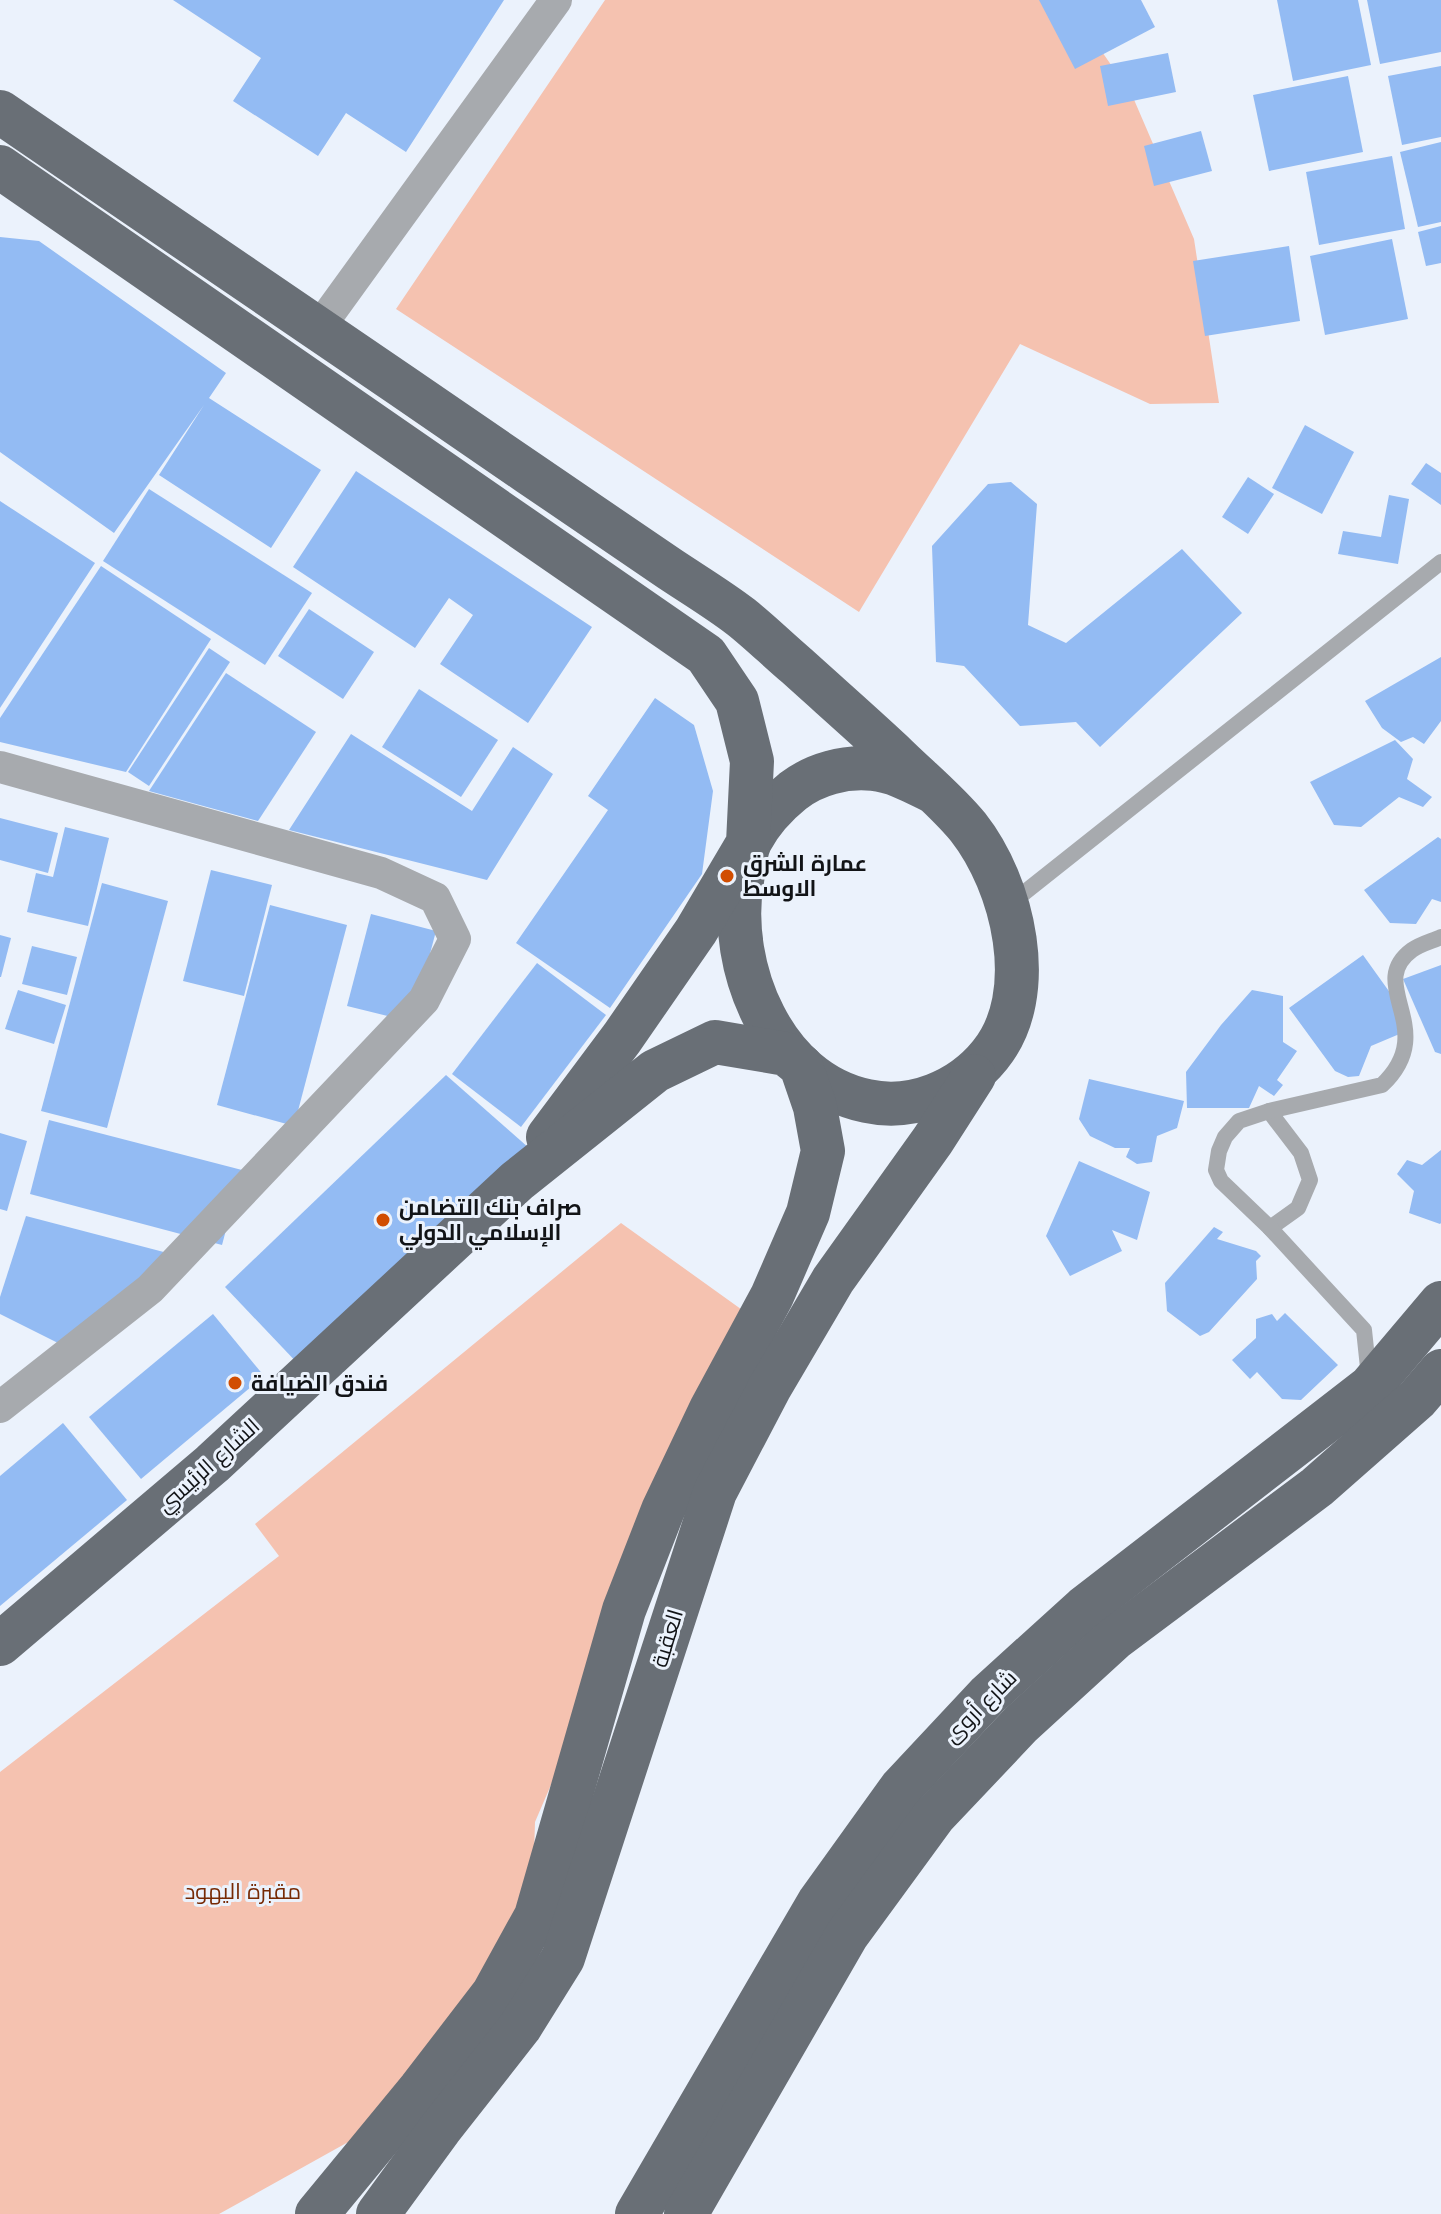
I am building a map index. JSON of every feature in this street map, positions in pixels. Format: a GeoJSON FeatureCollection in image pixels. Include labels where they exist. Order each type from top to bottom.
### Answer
{"type":"FeatureCollection","features":[{"type":"Feature","properties":{"kind":"main road","name":"العقبة"},"geometry":{"type":"LineString","coordinates":[[0,112],[741,617],[869,730],[970,830],[994,867],[1009,905],[1017,953],[1011,1016],[1000,1043],[978,1070],[933,1140],[833,1280],[770,1387],[715,1492],[563,1958],[520,2027],[378,2214]]}},
{"type":"Feature","properties":{"kind":"main road"},"geometry":{"type":"LineString","coordinates":[[0,167],[706,655],[737,701],[752,761],[748,843],[739,901],[740,935],[754,995],[768,1024],[801,1066],[831,1089],[863,1101],[911,1103],[937,1096],[978,1070]]}},
{"type":"Feature","properties":{"kind":"main road"},"geometry":{"type":"LineString","coordinates":[[517,1181],[622,1038],[696,931],[748,843],[780,802],[801,785],[823,774],[844,769],[873,769],[899,775],[932,791]]}},
{"type":"Feature","properties":{"kind":"main road","name":"الشارع الرئيسي"},"geometry":{"type":"LineString","coordinates":[[0,1644],[212,1464],[517,1181],[655,1071],[715,1042],[786,1054],[801,1066]]}},
{"type":"Feature","properties":{"kind":"main road"},"geometry":{"type":"LineString","coordinates":[[317,2214],[493,1994],[536,1916],[629,1596],[663,1510],[711,1409],[772,1296],[808,1213],[823,1151],[815,1107],[801,1066]]}},
{"type":"Feature","properties":{"kind":"main road","name":"شارع أروى"},"geometry":{"type":"LineString","coordinates":[[637,2214],[819,1902],[901,1788],[988,1695],[1084,1608],[1370,1387],[1441,1303]]}},
{"type":"Feature","properties":{"kind":"main road","name":"شارع أروى"},"geometry":{"type":"LineString","coordinates":[[686,2214],[847,1935],[934,1816],[1021,1724],[1114,1639],[1317,1487],[1417,1399],[1441,1371]]}},
{"type":"Feature","properties":{"kind":"street"},"geometry":{"type":"LineString","coordinates":[[318,329],[556,0]]}},
{"type":"Feature","properties":{"kind":"street"},"geometry":{"type":"LineString","coordinates":[[0,767],[381,873],[435,898],[455,939],[424,1000],[150,1289],[0,1407]]}},
{"type":"Feature","properties":{"kind":"lane"},"geometry":{"type":"LineString","coordinates":[[1009,905],[1441,562]]}},
{"type":"Feature","properties":{"kind":"lane"},"geometry":{"type":"LineString","coordinates":[[1370,1387],[1364,1330],[1270,1228],[1221,1181],[1216,1170],[1225,1137],[1239,1121],[1382,1085],[1397,1075],[1414,1052],[1418,1038],[1416,1023],[1399,984],[1402,960],[1413,949],[1441,937]]}},
{"type":"Feature","properties":{"kind":"lane"},"geometry":{"type":"LineString","coordinates":[[1269,1111],[1301,1153],[1310,1180],[1298,1208],[1270,1228]]}},
{"type":"Feature","properties":{"kind":"green space"},"geometry":{"type":"Polygon","coordinates":[[[605,0],[1066,0],[1132,95],[1194,239],[1219,403],[1150,404],[1020,344],[859,612],[396,309],[605,0]]]}},
{"type":"Feature","properties":{"kind":"green space","name":"مقبرة اليهود"},"geometry":{"type":"Polygon","coordinates":[[[621,1223],[752,1317],[535,1822],[533,1888],[512,1937],[368,2131],[219,2214],[0,2214],[0,1772],[279,1556],[255,1524],[621,1223]]]}},
{"type":"Feature","properties":{"kind":"building"},"geometry":{"type":"Polygon","coordinates":[[[173,0],[504,0],[406,152],[346,113],[318,156],[233,101],[261,58],[173,0]]]}},
{"type":"Feature","properties":{"kind":"building"},"geometry":{"type":"Polygon","coordinates":[[[1039,0],[1141,0],[1155,27],[1075,69],[1039,0]]]}},
{"type":"Feature","properties":{"kind":"building"},"geometry":{"type":"Polygon","coordinates":[[[1277,0],[1358,0],[1371,65],[1293,81],[1277,0]]]}},
{"type":"Feature","properties":{"kind":"building"},"geometry":{"type":"Polygon","coordinates":[[[1367,0],[1441,0],[1441,52],[1380,64],[1367,0]]]}},
{"type":"Feature","properties":{"kind":"building"},"geometry":{"type":"Polygon","coordinates":[[[1168,53],[1176,92],[1108,106],[1100,66],[1168,53]]]}},
{"type":"Feature","properties":{"kind":"building"},"geometry":{"type":"Polygon","coordinates":[[[1441,66],[1441,137],[1402,145],[1388,76],[1441,66]]]}},
{"type":"Feature","properties":{"kind":"building"},"geometry":{"type":"Polygon","coordinates":[[[1348,76],[1363,152],[1269,171],[1253,95],[1348,76]]]}},
{"type":"Feature","properties":{"kind":"building"},"geometry":{"type":"Polygon","coordinates":[[[1201,131],[1212,171],[1154,186],[1144,146],[1201,131]]]}},
{"type":"Feature","properties":{"kind":"building"},"geometry":{"type":"Polygon","coordinates":[[[1441,142],[1441,222],[1418,227],[1400,152],[1441,142]]]}},
{"type":"Feature","properties":{"kind":"building"},"geometry":{"type":"Polygon","coordinates":[[[1392,156],[1405,229],[1319,245],[1306,172],[1392,156]]]}},
{"type":"Feature","properties":{"kind":"building"},"geometry":{"type":"Polygon","coordinates":[[[1441,226],[1441,263],[1426,266],[1418,232],[1441,226]]]}},
{"type":"Feature","properties":{"kind":"building"},"geometry":{"type":"Polygon","coordinates":[[[0,237],[39,241],[226,373],[209,398],[321,470],[271,548],[159,475],[204,405],[114,533],[0,452],[0,237]]]}},
{"type":"Feature","properties":{"kind":"building"},"geometry":{"type":"Polygon","coordinates":[[[1392,239],[1408,319],[1325,335],[1310,256],[1392,239]]]}},
{"type":"Feature","properties":{"kind":"building"},"geometry":{"type":"Polygon","coordinates":[[[1289,246],[1300,321],[1205,336],[1193,261],[1289,246]]]}},
{"type":"Feature","properties":{"kind":"building"},"geometry":{"type":"Polygon","coordinates":[[[1305,425],[1354,452],[1322,514],[1272,488],[1305,425]]]}},
{"type":"Feature","properties":{"kind":"building"},"geometry":{"type":"Polygon","coordinates":[[[1426,463],[1441,473],[1441,505],[1411,484],[1426,463]]]}},
{"type":"Feature","properties":{"kind":"building"},"geometry":{"type":"Polygon","coordinates":[[[356,471],[592,627],[528,723],[440,664],[473,615],[449,598],[415,648],[293,567],[356,471]]]}},
{"type":"Feature","properties":{"kind":"building"},"geometry":{"type":"Polygon","coordinates":[[[1248,477],[1274,494],[1248,534],[1222,517],[1248,477]]]}},
{"type":"Feature","properties":{"kind":"building"},"geometry":{"type":"Polygon","coordinates":[[[1011,482],[1037,504],[1028,625],[1066,643],[1182,549],[1242,613],[1100,747],[1076,722],[1020,726],[964,666],[936,662],[932,546],[988,484],[1011,482]]]}},
{"type":"Feature","properties":{"kind":"building"},"geometry":{"type":"Polygon","coordinates":[[[149,489],[312,593],[265,665],[103,561],[149,489]]]}},
{"type":"Feature","properties":{"kind":"building"},"geometry":{"type":"Polygon","coordinates":[[[1389,495],[1409,499],[1398,564],[1338,554],[1343,531],[1381,537],[1389,495]]]}},
{"type":"Feature","properties":{"kind":"building"},"geometry":{"type":"Polygon","coordinates":[[[0,501],[95,563],[0,708],[0,501]]]}},
{"type":"Feature","properties":{"kind":"building"},"geometry":{"type":"Polygon","coordinates":[[[101,566],[211,639],[126,772],[0,742],[0,718],[101,566]]]}},
{"type":"Feature","properties":{"kind":"building"},"geometry":{"type":"Polygon","coordinates":[[[309,609],[374,652],[343,699],[278,656],[309,609]]]}},
{"type":"Feature","properties":{"kind":"building"},"geometry":{"type":"Polygon","coordinates":[[[209,648],[230,662],[149,786],[128,772],[209,648]]]}},
{"type":"Feature","properties":{"kind":"building"},"geometry":{"type":"Polygon","coordinates":[[[1441,657],[1441,721],[1424,744],[1413,737],[1401,742],[1382,728],[1365,701],[1441,657]]]}},
{"type":"Feature","properties":{"kind":"building"},"geometry":{"type":"Polygon","coordinates":[[[226,673],[316,732],[258,821],[149,791],[226,673]]]}},
{"type":"Feature","properties":{"kind":"building"},"geometry":{"type":"Polygon","coordinates":[[[419,689],[498,740],[461,797],[382,747],[419,689]]]}},
{"type":"Feature","properties":{"kind":"building"},"geometry":{"type":"Polygon","coordinates":[[[655,698],[694,725],[713,791],[702,874],[610,1008],[516,943],[608,810],[588,796],[655,698]]]}},
{"type":"Feature","properties":{"kind":"building"},"geometry":{"type":"Polygon","coordinates":[[[351,734],[472,811],[513,747],[553,774],[487,880],[289,830],[351,734]]]}},
{"type":"Feature","properties":{"kind":"building"},"geometry":{"type":"Polygon","coordinates":[[[1395,740],[1413,759],[1407,779],[1432,797],[1423,807],[1399,797],[1361,827],[1334,825],[1310,782],[1395,740]]]}},
{"type":"Feature","properties":{"kind":"building"},"geometry":{"type":"Polygon","coordinates":[[[0,818],[58,833],[48,873],[0,860],[0,818]]]}},
{"type":"Feature","properties":{"kind":"building"},"geometry":{"type":"Polygon","coordinates":[[[65,827],[109,838],[88,926],[27,912],[36,873],[53,877],[65,827]]]}},
{"type":"Feature","properties":{"kind":"building"},"geometry":{"type":"Polygon","coordinates":[[[1438,837],[1441,839],[1441,902],[1432,899],[1416,924],[1390,923],[1364,890],[1438,837]]]}},
{"type":"Feature","properties":{"kind":"building"},"geometry":{"type":"Polygon","coordinates":[[[211,870],[272,885],[244,996],[183,981],[211,870]]]}},
{"type":"Feature","properties":{"kind":"building"},"geometry":{"type":"Polygon","coordinates":[[[102,883],[168,901],[107,1128],[41,1111],[102,883]]]}},
{"type":"Feature","properties":{"kind":"building"},"geometry":{"type":"Polygon","coordinates":[[[270,905],[347,925],[294,1126],[217,1105],[270,905]]]}},
{"type":"Feature","properties":{"kind":"building"},"geometry":{"type":"Polygon","coordinates":[[[371,914],[436,931],[412,1022],[347,1006],[371,914]]]}},
{"type":"Feature","properties":{"kind":"building"},"geometry":{"type":"Polygon","coordinates":[[[0,935],[11,938],[1,977],[0,977],[0,935]]]}},
{"type":"Feature","properties":{"kind":"building"},"geometry":{"type":"Polygon","coordinates":[[[32,946],[77,957],[67,995],[22,984],[32,946]]]}},
{"type":"Feature","properties":{"kind":"building"},"geometry":{"type":"Polygon","coordinates":[[[1363,955],[1411,1022],[1409,1030],[1371,1046],[1359,1076],[1348,1077],[1335,1071],[1289,1008],[1363,955]]]}},
{"type":"Feature","properties":{"kind":"building"},"geometry":{"type":"Polygon","coordinates":[[[537,963],[606,1015],[521,1127],[452,1074],[537,963]]]}},
{"type":"Feature","properties":{"kind":"building"},"geometry":{"type":"Polygon","coordinates":[[[1441,965],[1441,1054],[1435,1052],[1403,979],[1441,965]]]}},
{"type":"Feature","properties":{"kind":"building"},"geometry":{"type":"Polygon","coordinates":[[[18,990],[66,1005],[54,1044],[5,1029],[18,990]]]}},
{"type":"Feature","properties":{"kind":"building"},"geometry":{"type":"Polygon","coordinates":[[[1252,990],[1283,996],[1283,1042],[1297,1051],[1277,1080],[1283,1085],[1274,1096],[1259,1086],[1249,1108],[1187,1108],[1186,1072],[1252,990]]]}},
{"type":"Feature","properties":{"kind":"building"},"geometry":{"type":"Polygon","coordinates":[[[446,1075],[529,1148],[301,1367],[225,1287],[446,1075]]]}},
{"type":"Feature","properties":{"kind":"building"},"geometry":{"type":"Polygon","coordinates":[[[1089,1079],[1184,1101],[1177,1128],[1157,1136],[1152,1162],[1137,1164],[1126,1157],[1130,1148],[1115,1148],[1090,1136],[1079,1119],[1089,1079]]]}},
{"type":"Feature","properties":{"kind":"building"},"geometry":{"type":"Polygon","coordinates":[[[49,1120],[242,1170],[222,1245],[30,1194],[49,1120]]]}},
{"type":"Feature","properties":{"kind":"building"},"geometry":{"type":"Polygon","coordinates":[[[0,1133],[27,1141],[7,1211],[0,1209],[0,1133]]]}},
{"type":"Feature","properties":{"kind":"building"},"geometry":{"type":"Polygon","coordinates":[[[1441,1150],[1440,1224],[1409,1213],[1414,1191],[1397,1174],[1407,1160],[1422,1165],[1441,1150]]]}},
{"type":"Feature","properties":{"kind":"building"},"geometry":{"type":"Polygon","coordinates":[[[1079,1161],[1150,1192],[1137,1240],[1112,1230],[1122,1251],[1070,1276],[1046,1236],[1079,1161]]]}},
{"type":"Feature","properties":{"kind":"building"},"geometry":{"type":"Polygon","coordinates":[[[26,1216],[179,1256],[76,1352],[0,1314],[0,1297],[26,1216]]]}},
{"type":"Feature","properties":{"kind":"building"},"geometry":{"type":"Polygon","coordinates":[[[1214,1227],[1223,1232],[1217,1239],[1256,1251],[1261,1256],[1256,1261],[1257,1279],[1209,1332],[1200,1336],[1167,1311],[1165,1283],[1214,1227]]]}},
{"type":"Feature","properties":{"kind":"building"},"geometry":{"type":"Polygon","coordinates":[[[1285,1313],[1338,1365],[1301,1400],[1282,1399],[1257,1372],[1250,1379],[1232,1360],[1256,1338],[1256,1319],[1272,1314],[1277,1321],[1285,1313]]]}},
{"type":"Feature","properties":{"kind":"building"},"geometry":{"type":"Polygon","coordinates":[[[213,1314],[264,1376],[141,1479],[89,1417],[213,1314]]]}},
{"type":"Feature","properties":{"kind":"building"},"geometry":{"type":"Polygon","coordinates":[[[63,1423],[127,1500],[0,1606],[0,1476],[63,1423]]]}},
{"type":"Feature","properties":{"kind":"place","name":"عمارة الشرق الاوسط"},"geometry":{"type":"Point","coordinates":[727,876]}},
{"type":"Feature","properties":{"kind":"place","name":"صراف بنك التضامن الإسلامي الدولي"},"geometry":{"type":"Point","coordinates":[383,1220]}},
{"type":"Feature","properties":{"kind":"place","name":"فندق الضيافة"},"geometry":{"type":"Point","coordinates":[235,1383]}}]}
